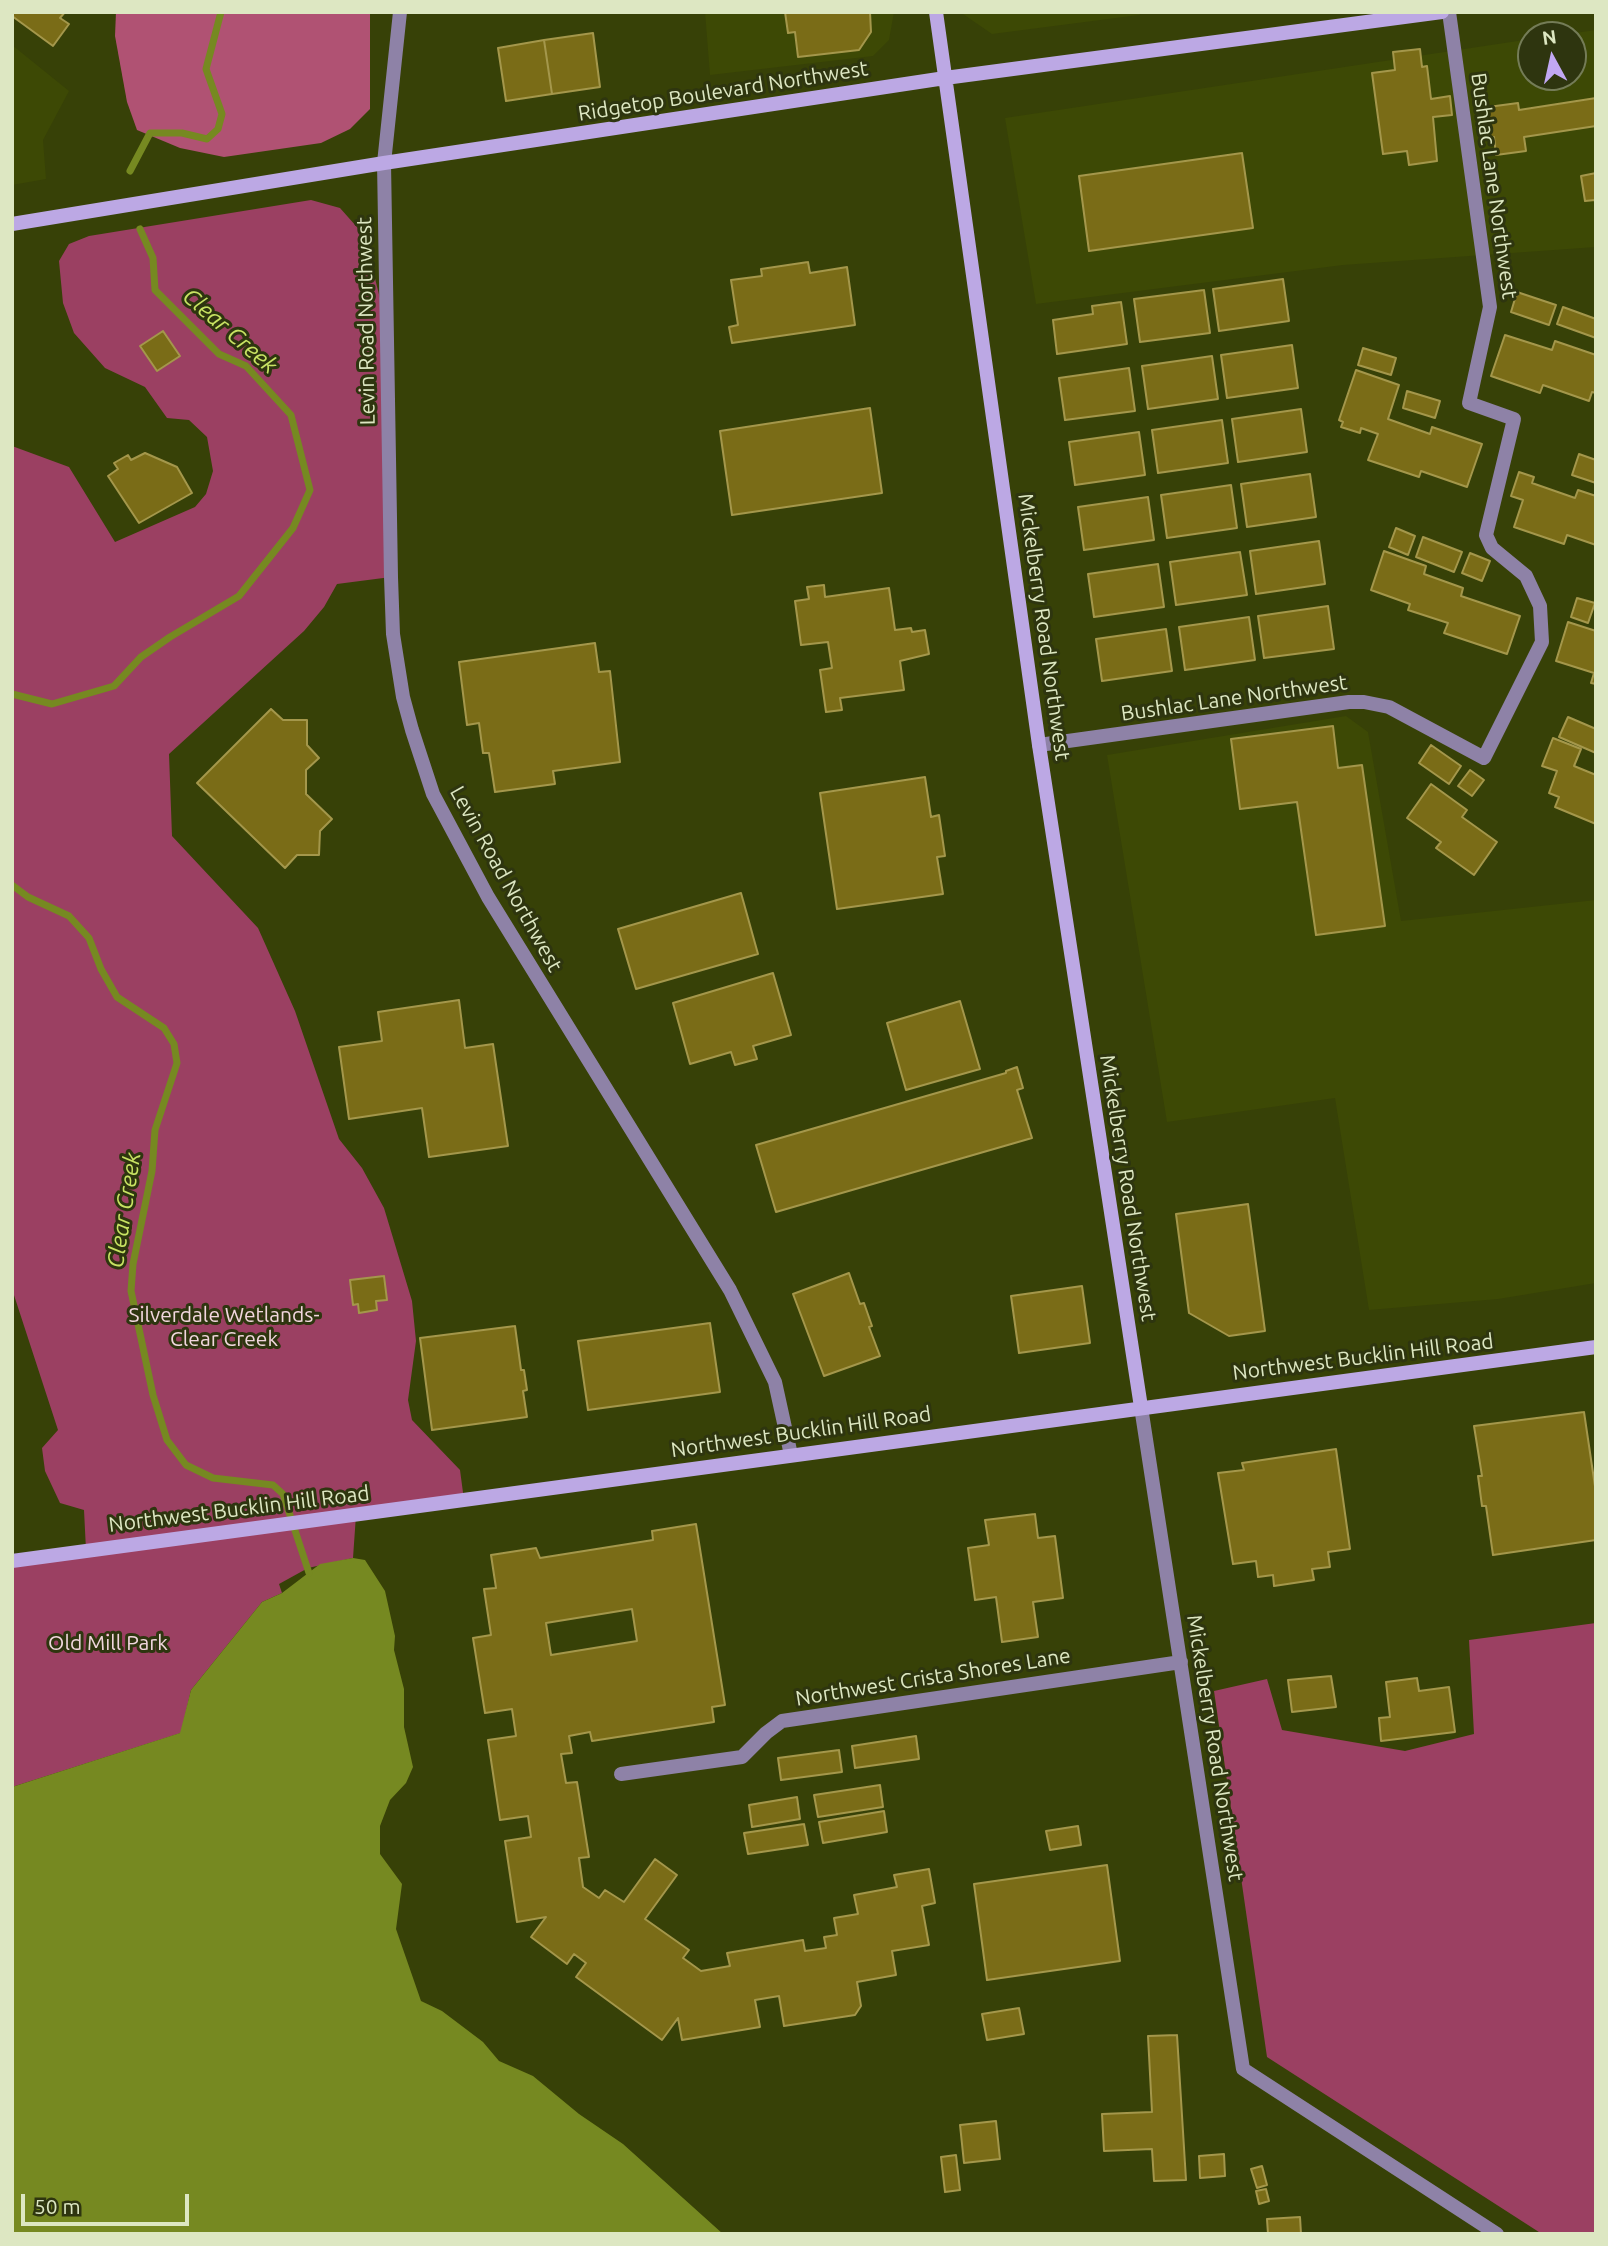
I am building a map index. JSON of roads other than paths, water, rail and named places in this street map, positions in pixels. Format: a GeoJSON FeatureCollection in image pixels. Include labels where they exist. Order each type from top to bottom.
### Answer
{"type":"FeatureCollection","features":[{"type":"Feature","properties":{"kind":"main road","name":"Mickelberry Road Northwest"},"geometry":{"type":"LineString","coordinates":[[936,12],[1039,746],[1141,1407]]}},
{"type":"Feature","properties":{"kind":"main road","name":"Ridgetop Boulevard Northwest"},"geometry":{"type":"LineString","coordinates":[[12,224],[384,163],[945,78],[1442,12]]}},
{"type":"Feature","properties":{"kind":"main road","name":"Northwest Bucklin Hill Road"},"geometry":{"type":"LineString","coordinates":[[12,1561],[1596,1347]]}},
{"type":"Feature","properties":{"kind":"street","name":"Levin Road Northwest"},"geometry":{"type":"LineString","coordinates":[[400,12],[384,163],[393,634],[403,697],[418,751],[443,814],[488,897],[730,1290],[775,1382],[791,1455]]}},
{"type":"Feature","properties":{"kind":"street","name":"Bushlac Lane Northwest"},"geometry":{"type":"LineString","coordinates":[[1039,746],[1364,702],[1388,707],[1484,758],[1542,642],[1540,606],[1526,576],[1492,548],[1486,535],[1514,419],[1469,403],[1490,307],[1449,12]]}},
{"type":"Feature","properties":{"kind":"street","name":"Mickelberry Road Northwest"},"geometry":{"type":"LineString","coordinates":[[1141,1407],[1243,2069],[1497,2234]]}},
{"type":"Feature","properties":{"kind":"street","name":"Northwest Crista Shores Lane"},"geometry":{"type":"LineString","coordinates":[[621,1774],[742,1757],[765,1733],[782,1721],[1181,1662]]}},
{"type":"Feature","properties":{"kind":"waterway","name":"Clear Creek"},"geometry":{"type":"LineString","coordinates":[[130,171],[150,133],[182,133],[207,139],[218,129],[222,114],[206,69],[221,12]]}},
{"type":"Feature","properties":{"kind":"waterway","name":"Clear Creek"},"geometry":{"type":"LineString","coordinates":[[12,694],[52,704],[114,686],[141,657],[239,596],[293,528],[310,490],[291,415],[246,366],[219,354],[155,290],[153,258],[140,229]]}},
{"type":"Feature","properties":{"kind":"waterway","name":"Clear Creek"},"geometry":{"type":"LineString","coordinates":[[12,885],[28,897],[69,916],[89,938],[101,969],[117,997],[164,1028],[174,1044],[177,1063],[155,1130],[152,1171],[133,1264],[131,1291],[153,1395],[167,1440],[186,1465],[213,1478],[273,1485],[283,1494],[309,1573]]}},
{"type":"Feature","properties":{"kind":"park label","name":"Silverdale Wetlands- Clear Creek"},"geometry":{"type":"Point","coordinates":[224,1327]}},
{"type":"Feature","properties":{"kind":"park label","name":"Old Mill Park"},"geometry":{"type":"Point","coordinates":[108,1643]}}]}
